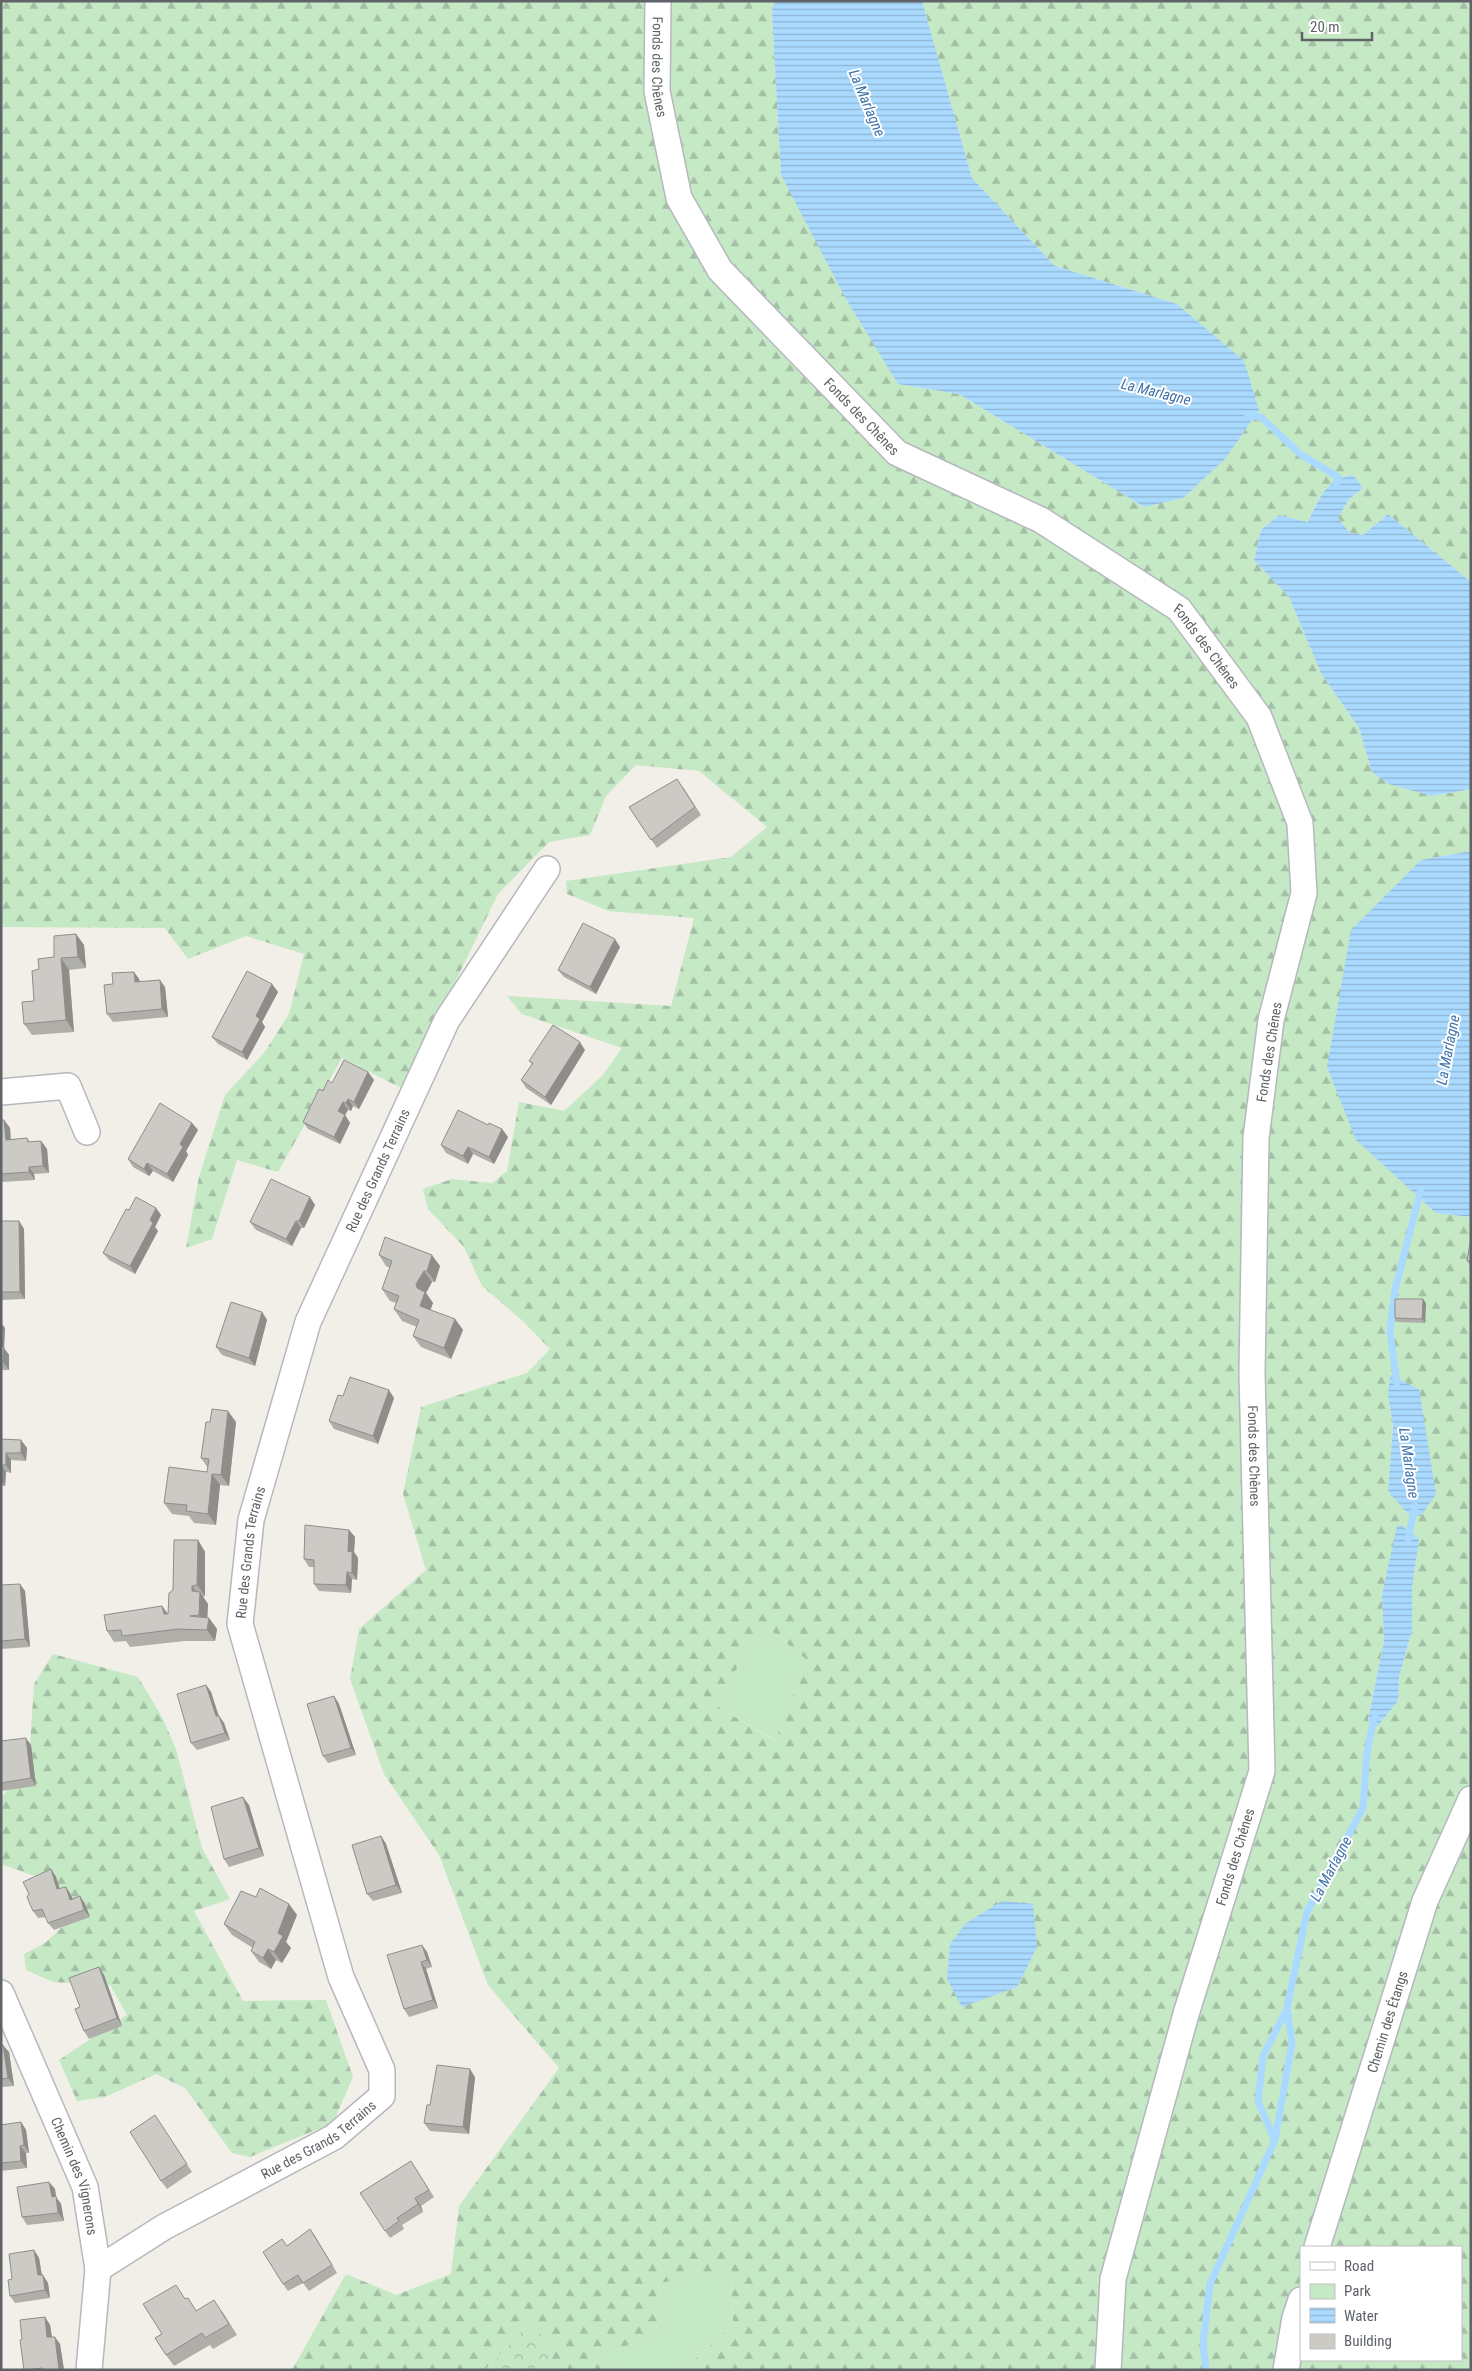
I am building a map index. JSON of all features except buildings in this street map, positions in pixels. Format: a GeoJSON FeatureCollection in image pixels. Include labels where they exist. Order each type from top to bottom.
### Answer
{"type":"FeatureCollection","features":[{"type":"Feature","properties":{"kind":"street","name":"Fonds des Chênes"},"geometry":{"type":"LineString","coordinates":[[658,1],[657,91],[679,198],[720,270],[897,454],[1041,520],[1179,609],[1259,717],[1300,823],[1304,893],[1271,1020],[1256,1138],[1252,1373],[1262,1771],[1186,2014],[1113,2279],[1108,2370]]}},
{"type":"Feature","properties":{"kind":"street","name":"Rue des Grands Terrains"},"geometry":{"type":"LineString","coordinates":[[98,2269],[164,2227],[334,2138],[382,2096],[382,2070],[341,1977],[240,1624],[251,1520],[308,1322],[447,1020],[547,869]]}},
{"type":"Feature","properties":{"kind":"street"},"geometry":{"type":"LineString","coordinates":[[1,1092],[68,1086],[87,1132]]}},
{"type":"Feature","properties":{"kind":"street","name":"Chemin des Étangs"},"geometry":{"type":"LineString","coordinates":[[1317,2246],[1424,1901],[1471,1800]]}},
{"type":"Feature","properties":{"kind":"street","name":"Chemin des Vignerons"},"geometry":{"type":"LineString","coordinates":[[1,1993],[85,2187],[98,2269],[89,2370]]}},
{"type":"Feature","properties":{"kind":"street"},"geometry":{"type":"LineString","coordinates":[[1286,2370],[1295,2318],[1300,2303]]}},
{"type":"Feature","properties":{"kind":"green space"},"geometry":{"type":"Polygon","coordinates":[[[1,1],[775,1],[772,13],[781,175],[898,384],[959,394],[1144,507],[1177,304],[1055,266],[972,178],[922,1],[1471,1],[1471,582],[1388,514],[1363,535],[1350,533],[1338,518],[1349,499],[1363,488],[1353,475],[1336,481],[1324,491],[1315,505],[1308,522],[1279,515],[1261,530],[1254,560],[1289,597],[1321,673],[1359,728],[1372,772],[1432,796],[1471,789],[1471,851],[1421,860],[1436,1213],[1471,1217],[1471,2370],[683,2370],[733,2325],[731,2270],[660,2283],[656,2336],[598,2355],[613,2370],[550,2370],[551,2347],[531,2322],[485,2370],[292,2370],[346,2274],[396,2295],[451,2274],[459,2206],[559,2068],[488,1985],[439,1855],[384,1774],[350,1679],[359,1629],[426,1570],[403,1494],[421,1407],[527,1373],[550,1349],[524,1322],[482,1286],[464,1247],[428,1209],[423,1189],[452,1179],[492,1183],[507,1171],[519,1102],[564,1111],[603,1075],[622,1048],[522,1014],[507,996],[671,1006],[694,918],[609,911],[567,894],[566,881],[731,857],[767,827],[699,771],[636,765],[606,796],[590,835],[549,842],[498,894],[403,1089],[342,1058],[278,1172],[237,1160],[212,1239],[186,1248],[199,1177],[225,1095],[264,1053],[289,1014],[304,954],[246,936],[188,959],[165,928],[1,927],[1,1]],[[1388,1395],[1393,1426],[1388,1491],[1436,1494],[1431,1473],[1388,1395]],[[1390,1563],[1382,1595],[1384,1641],[1368,1720],[1377,1727],[1398,1701],[1399,1677],[1412,1630],[1412,1587],[1390,1563]],[[763,1624],[715,1705],[775,1741],[807,1660],[763,1624]]]}},
{"type":"Feature","properties":{"kind":"green space"},"geometry":{"type":"Polygon","coordinates":[[[763,1624],[807,1660],[776,1741],[715,1705],[763,1624]]]}},
{"type":"Feature","properties":{"kind":"green space"},"geometry":{"type":"Polygon","coordinates":[[[53,1654],[138,1677],[162,1717],[176,1749],[202,1848],[230,1899],[194,1911],[243,2001],[326,2000],[353,2077],[333,2123],[250,2157],[232,2153],[185,2088],[156,2074],[105,2097],[77,2101],[59,2060],[127,2015],[110,1985],[53,1982],[26,1970],[24,1954],[45,1943],[82,1909],[57,1884],[1,1864],[1,1798],[29,1762],[34,1684],[53,1654]]]}},
{"type":"Feature","properties":{"kind":"green space"},"geometry":{"type":"Polygon","coordinates":[[[731,2270],[733,2325],[683,2370],[613,2370],[598,2355],[656,2336],[660,2283],[731,2270]]]}},
{"type":"Feature","properties":{"kind":"green space"},"geometry":{"type":"Polygon","coordinates":[[[531,2322],[551,2347],[550,2370],[485,2370],[531,2322]]]}},
{"type":"Feature","properties":{"kind":"water"},"geometry":{"type":"Polygon","coordinates":[[[775,1],[922,1],[972,178],[1055,266],[1177,304],[1244,361],[1259,410],[1225,459],[1183,498],[1144,507],[959,394],[898,384],[846,299],[781,175],[772,13],[775,1]]]}},
{"type":"Feature","properties":{"kind":"water"},"geometry":{"type":"Polygon","coordinates":[[[1353,475],[1363,488],[1349,499],[1338,518],[1350,533],[1363,535],[1388,514],[1471,582],[1471,789],[1432,796],[1389,784],[1372,772],[1359,728],[1321,673],[1289,597],[1254,560],[1261,530],[1279,515],[1308,522],[1324,491],[1336,481],[1353,475]]]}},
{"type":"Feature","properties":{"kind":"water"},"geometry":{"type":"Polygon","coordinates":[[[1471,851],[1471,1217],[1436,1213],[1356,1140],[1327,1067],[1351,930],[1421,860],[1471,851]]]}},
{"type":"Feature","properties":{"kind":"water"},"geometry":{"type":"Polygon","coordinates":[[[1390,1375],[1419,1389],[1436,1494],[1421,1516],[1407,1513],[1388,1491],[1393,1426],[1388,1395],[1390,1375]]]}},
{"type":"Feature","properties":{"kind":"water"},"geometry":{"type":"Polygon","coordinates":[[[1401,1525],[1419,1539],[1412,1587],[1412,1630],[1399,1677],[1398,1701],[1377,1727],[1368,1720],[1384,1641],[1382,1595],[1397,1526],[1401,1525]]]}},
{"type":"Feature","properties":{"kind":"water"},"geometry":{"type":"Polygon","coordinates":[[[1002,1901],[1033,1904],[1037,1947],[1017,1987],[962,2007],[947,1979],[950,1944],[966,1923],[1002,1901]]]}},
{"type":"Feature","properties":{"kind":"waterway","name":"La Marlagne"},"geometry":{"type":"LineString","coordinates":[[1247,414],[1262,418],[1300,454],[1338,477],[1336,486]]}},
{"type":"Feature","properties":{"kind":"waterway","name":"La Marlagne"},"geometry":{"type":"LineString","coordinates":[[1397,1384],[1390,1331],[1395,1290],[1421,1189]]}},
{"type":"Feature","properties":{"kind":"waterway","name":"La Marlagne"},"geometry":{"type":"LineString","coordinates":[[1408,1539],[1415,1506]]}},
{"type":"Feature","properties":{"kind":"waterway","name":"La Marlagne"},"geometry":{"type":"LineString","coordinates":[[1206,2370],[1203,2343],[1210,2284],[1275,2140],[1292,2043],[1287,2008],[1307,1912],[1363,1808],[1367,1752],[1375,1714]]}},
{"type":"Feature","properties":{"kind":"waterway","name":"La Marlagne"},"geometry":{"type":"LineString","coordinates":[[1274,2139],[1258,2101],[1263,2056],[1287,2009]]}}]}
